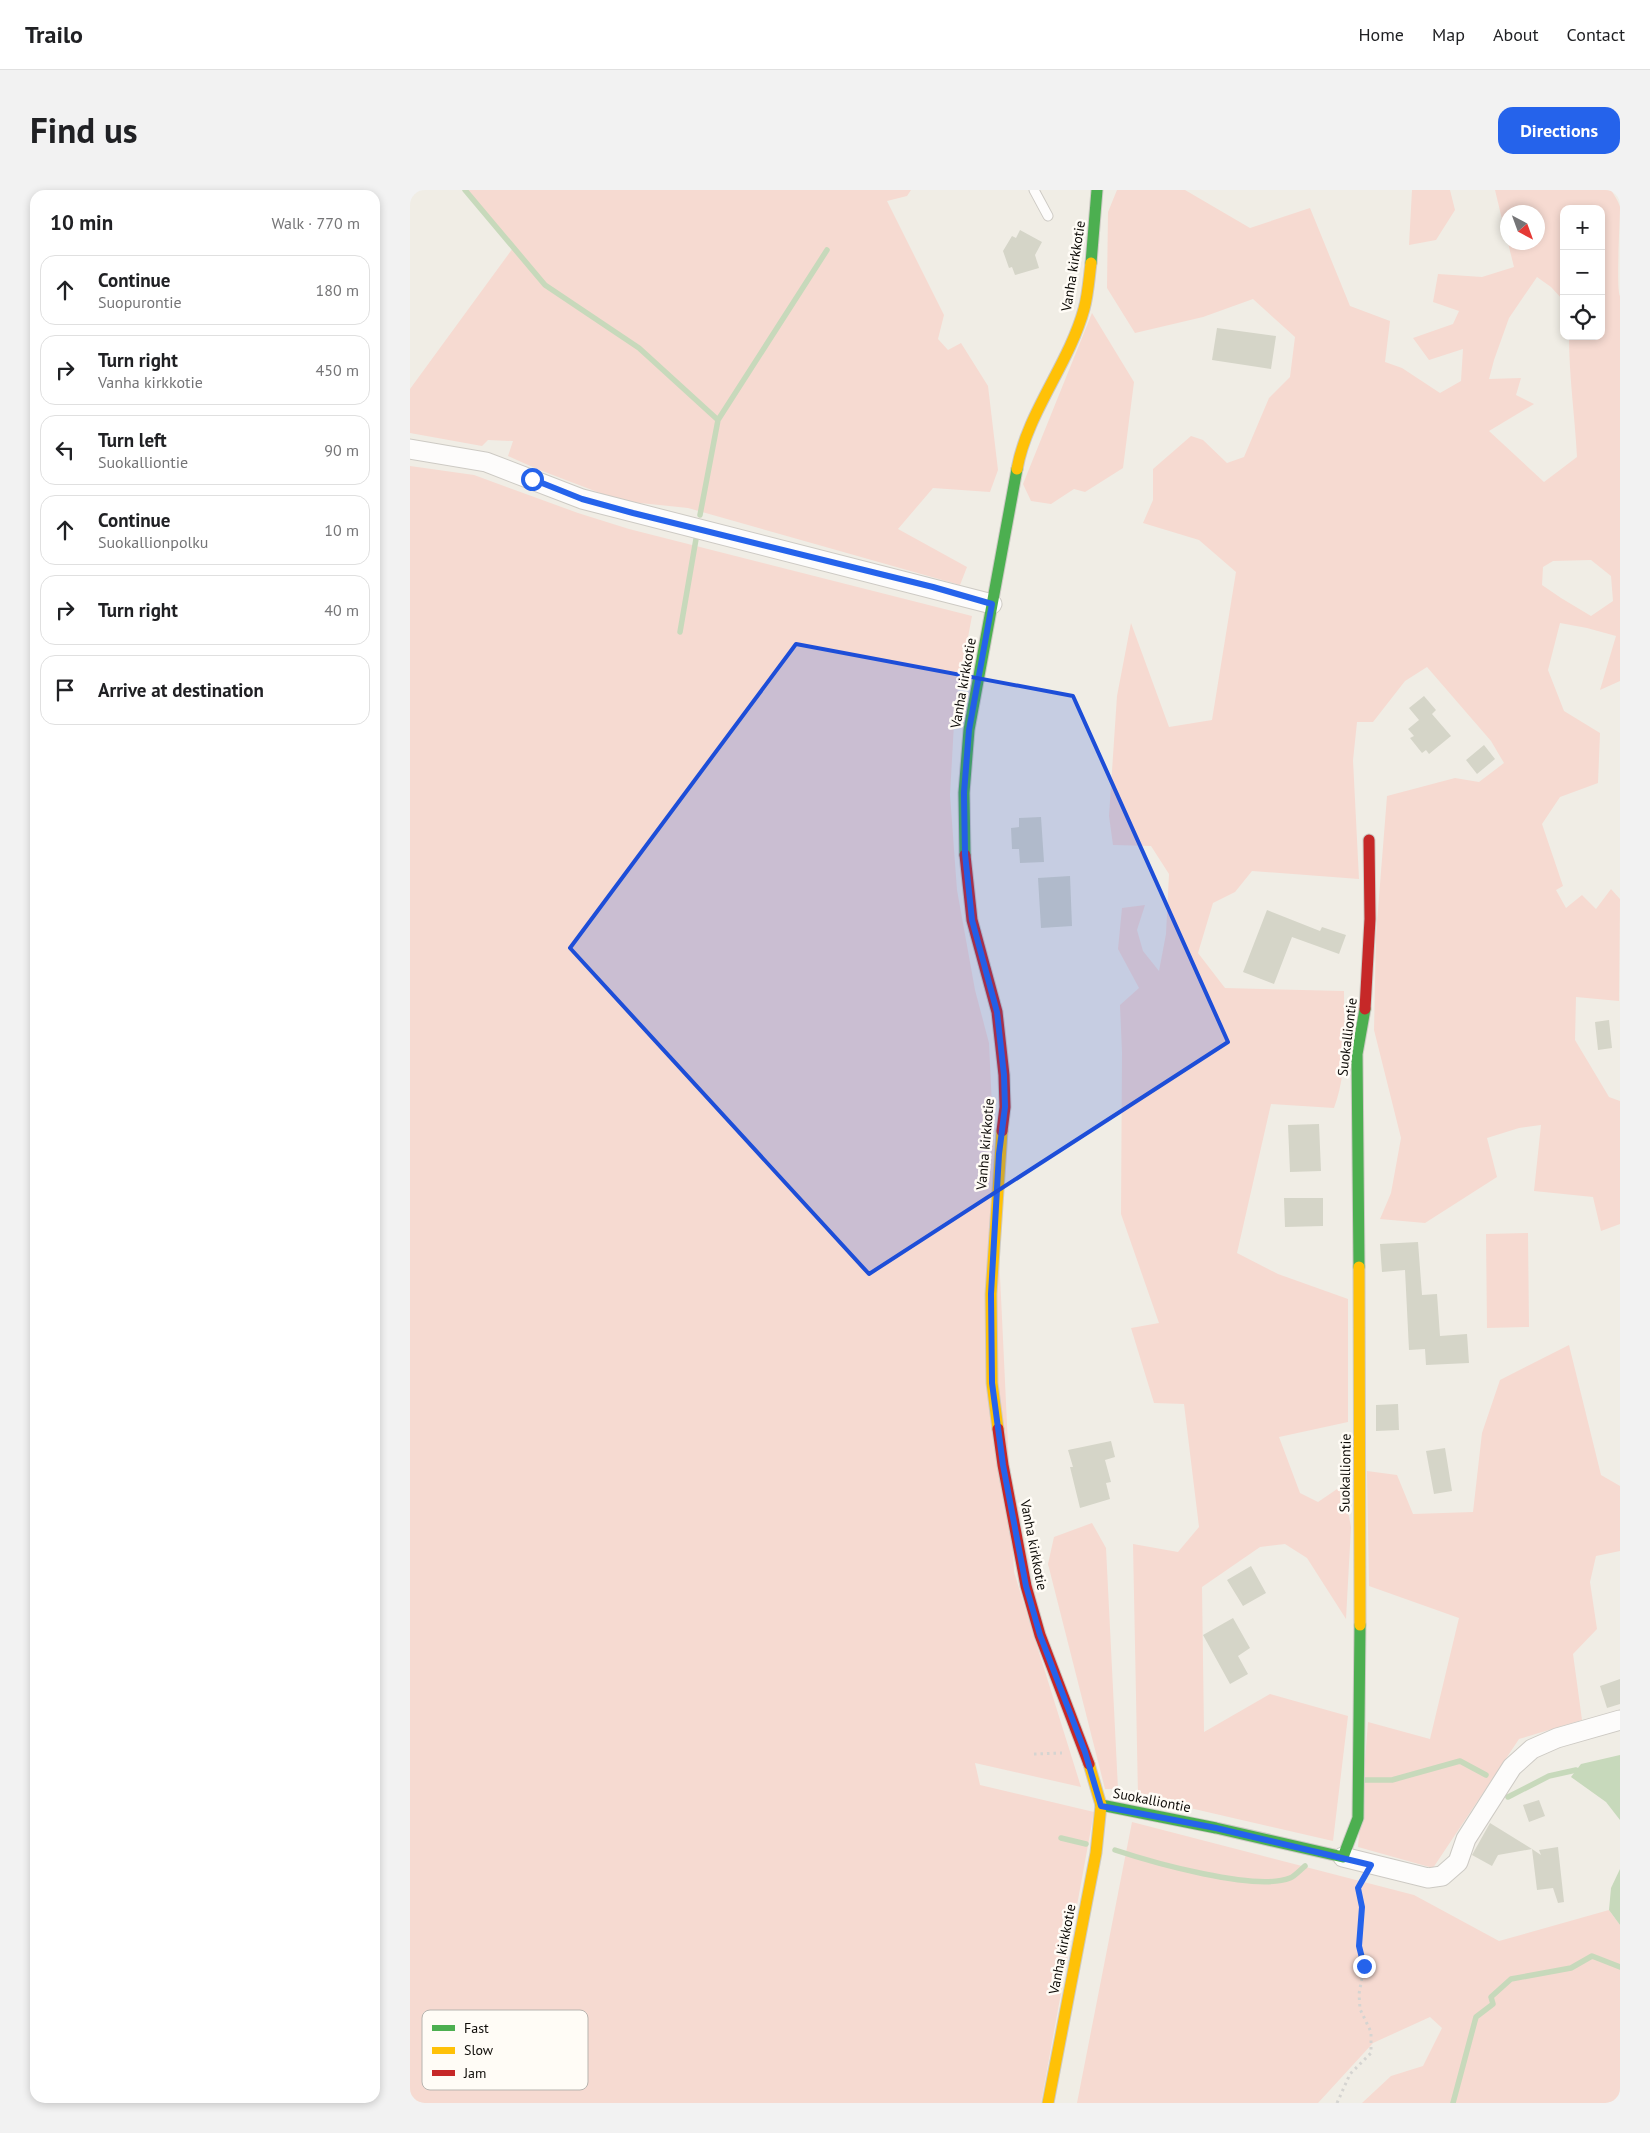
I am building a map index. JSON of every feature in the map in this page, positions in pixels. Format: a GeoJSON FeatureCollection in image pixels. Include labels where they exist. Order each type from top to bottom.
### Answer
{"type":"FeatureCollection","features":[{"type":"Feature","properties":{"kind":"street","name":"Vanha kirkkotie"},"geometry":{"type":"LineString","coordinates":[[1048,2103],[1096,1853],[1101,1806],[1085,1752],[1040,1635],[1026,1586],[1003,1465],[992,1383],[991,1294],[999,1154],[1005,1107],[1004,1075],[997,1012],[972,920],[965,854],[964,793],[969,730],[1018,463],[1030,430],[1072,342],[1084,309],[1093,253],[1097,190]]}},
{"type":"Feature","properties":{"kind":"street"},"geometry":{"type":"LineString","coordinates":[[410,449],[486,462],[582,499],[992,604]]}},
{"type":"Feature","properties":{"kind":"street","name":"Suokalliontie"},"geometry":{"type":"LineString","coordinates":[[1101,1806],[1216,1828],[1343,1857],[1358,1818],[1361,1668],[1359,1552],[1361,1460],[1356,1099],[1357,1054],[1367,1002],[1370,840]]}},
{"type":"Feature","properties":{"kind":"street"},"geometry":{"type":"LineString","coordinates":[[1343,1857],[1428,1878],[1442,1876],[1458,1862],[1466,1839],[1512,1767],[1532,1749],[1557,1738],[1620,1720]]}},
{"type":"Feature","properties":{"kind":"lane"},"geometry":{"type":"LineString","coordinates":[[1034,190],[1048,216]]}},
{"type":"Feature","properties":{"kind":"path"},"geometry":{"type":"LineString","coordinates":[[1034,1754],[1085,1752]]}},
{"type":"Feature","properties":{"kind":"path"},"geometry":{"type":"LineString","coordinates":[[1337,2103],[1350,2074],[1371,2052],[1371,2032],[1360,2009],[1359,1994],[1364,1966],[1359,1946],[1362,1907],[1358,1888],[1371,1865]]}},
{"type":"Feature","properties":{"kind":"highlighted area"},"geometry":{"type":"Polygon","coordinates":[[[796,644],[1073,696],[1228,1042],[869,1274],[570,948],[796,644]]]}},
{"type":"Feature","properties":{"kind":"shaded area"},"geometry":{"type":"Polygon","coordinates":[[[465,190],[911,190],[907,196],[887,201],[944,315],[938,339],[948,350],[961,343],[988,386],[998,470],[990,492],[933,488],[898,529],[967,567],[960,585],[688,508],[621,501],[508,456],[513,441],[488,440],[482,446],[410,433],[410,389],[513,248],[465,190]]]}},
{"type":"Feature","properties":{"kind":"shaded area"},"geometry":{"type":"Polygon","coordinates":[[[1117,190],[1185,190],[1250,228],[1310,208],[1350,306],[1390,321],[1385,362],[1402,368],[1440,393],[1461,381],[1463,349],[1429,360],[1413,338],[1453,324],[1459,311],[1433,302],[1438,274],[1482,277],[1514,267],[1510,250],[1545,250],[1545,205],[1500,205],[1500,211],[1495,190],[1611,190],[1620,207],[1618,269],[1620,296],[1620,681],[1600,690],[1616,636],[1560,623],[1548,670],[1564,711],[1600,733],[1598,783],[1560,797],[1542,824],[1563,886],[1556,890],[1566,908],[1582,895],[1596,909],[1611,889],[1620,899],[1619,1001],[1576,997],[1575,1040],[1609,1097],[1620,1101],[1620,1224],[1601,1231],[1593,1197],[1534,1191],[1541,1125],[1519,1128],[1487,1138],[1497,1177],[1425,1223],[1380,1219],[1391,1193],[1401,1138],[1374,1030],[1376,935],[1387,796],[1455,778],[1479,782],[1504,763],[1491,741],[1427,667],[1405,681],[1373,722],[1357,722],[1353,760],[1359,879],[1252,871],[1235,892],[1213,903],[1198,953],[1225,988],[1344,991],[1345,1035],[1343,1065],[1334,1108],[1271,1104],[1237,1253],[1278,1274],[1348,1299],[1348,1422],[1279,1437],[1300,1493],[1318,1502],[1343,1485],[1351,1527],[1346,1619],[1307,1558],[1285,1544],[1260,1547],[1202,1587],[1204,1732],[1270,1694],[1348,1716],[1333,1841],[1138,1796],[1133,1544],[1178,1552],[1199,1527],[1184,1404],[1154,1403],[1131,1328],[1159,1323],[1121,1214],[1122,1052],[1120,1005],[1139,988],[1118,949],[1122,908],[1145,905],[1137,930],[1143,951],[1159,971],[1166,934],[1169,874],[1151,846],[1113,845],[1109,816],[1117,696],[1131,623],[1169,727],[1212,720],[1236,572],[1199,540],[1143,523],[1153,500],[1153,469],[1191,436],[1203,440],[1227,463],[1244,457],[1269,398],[1290,377],[1295,337],[1253,299],[1203,317],[1135,333],[1107,288],[1108,212],[1117,190]],[[1560,205],[1560,297],[1551,287],[1537,277],[1509,318],[1489,379],[1521,378],[1516,395],[1534,404],[1489,431],[1544,482],[1577,457],[1569,340],[1605,340],[1605,205],[1560,205]],[[1591,560],[1553,561],[1543,567],[1542,585],[1591,616],[1613,601],[1611,576],[1591,560]]]}},
{"type":"Feature","properties":{"kind":"shaded area"},"geometry":{"type":"Polygon","coordinates":[[[1412,190],[1450,190],[1455,210],[1436,240],[1409,245],[1412,190]]]}},
{"type":"Feature","properties":{"kind":"shaded area"},"geometry":{"type":"Polygon","coordinates":[[[1092,313],[1134,382],[1123,468],[1085,492],[1074,489],[1051,504],[1031,501],[1023,484],[1092,313]]]}},
{"type":"Feature","properties":{"kind":"shaded area"},"geometry":{"type":"Polygon","coordinates":[[[410,466],[474,475],[578,513],[629,529],[972,616],[955,706],[950,795],[957,890],[975,990],[989,1043],[1014,1572],[1081,1787],[975,1763],[980,1785],[1094,1812],[1041,2103],[410,2103],[410,466]]]}},
{"type":"Feature","properties":{"kind":"shaded area"},"geometry":{"type":"Polygon","coordinates":[[[1528,1233],[1529,1327],[1487,1328],[1486,1234],[1528,1233]]]}},
{"type":"Feature","properties":{"kind":"shaded area"},"geometry":{"type":"Polygon","coordinates":[[[1569,1345],[1601,1475],[1620,1486],[1620,1551],[1596,1556],[1590,1582],[1597,1629],[1573,1654],[1582,1720],[1519,1739],[1433,1868],[1358,1847],[1368,1722],[1430,1739],[1459,1618],[1369,1586],[1367,1471],[1397,1475],[1413,1514],[1473,1512],[1482,1433],[1500,1380],[1569,1345]]]}},
{"type":"Feature","properties":{"kind":"shaded area"},"geometry":{"type":"Polygon","coordinates":[[[1092,1523],[1106,1548],[1118,1789],[1105,1789],[1048,1564],[1054,1537],[1092,1523]]]}},
{"type":"Feature","properties":{"kind":"shaded area"},"geometry":{"type":"Polygon","coordinates":[[[1620,1755],[1620,1820],[1606,1802],[1571,1777],[1581,1764],[1620,1755]]]}},
{"type":"Feature","properties":{"kind":"shaded area"},"geometry":{"type":"Polygon","coordinates":[[[1132,1822],[1414,1895],[1499,1941],[1609,1910],[1620,1925],[1620,2103],[1362,2103],[1391,2076],[1423,2066],[1442,2028],[1430,2017],[1373,2043],[1318,2103],[1077,2103],[1132,1822]]]}},
{"type":"Feature","properties":{"kind":"shaded area"},"geometry":{"type":"Polygon","coordinates":[[[1620,1869],[1620,1925],[1609,1910],[1611,1888],[1620,1869]]]}},
{"type":"Feature","properties":{"kind":"building"},"geometry":{"type":"Polygon","coordinates":[[[1020,230],[1042,242],[1035,255],[1039,268],[1015,275],[1012,267],[1009,268],[1003,251],[1012,236],[1016,238],[1020,230]]]}},
{"type":"Feature","properties":{"kind":"building"},"geometry":{"type":"Polygon","coordinates":[[[1217,328],[1276,336],[1271,369],[1212,360],[1217,328]]]}},
{"type":"Feature","properties":{"kind":"building"},"geometry":{"type":"Polygon","coordinates":[[[1424,696],[1436,710],[1432,714],[1451,736],[1429,754],[1426,750],[1422,753],[1410,738],[1414,736],[1408,729],[1419,720],[1409,708],[1424,696]]]}},
{"type":"Feature","properties":{"kind":"building"},"geometry":{"type":"Polygon","coordinates":[[[1484,745],[1495,759],[1477,774],[1466,760],[1484,745]]]}},
{"type":"Feature","properties":{"kind":"building"},"geometry":{"type":"Polygon","coordinates":[[[1041,817],[1044,862],[1020,863],[1019,849],[1012,849],[1011,828],[1019,827],[1019,818],[1041,817]]]}},
{"type":"Feature","properties":{"kind":"building"},"geometry":{"type":"Polygon","coordinates":[[[1070,876],[1072,926],[1041,928],[1038,878],[1070,876]]]}},
{"type":"Feature","properties":{"kind":"building"},"geometry":{"type":"Polygon","coordinates":[[[1267,910],[1320,931],[1322,927],[1346,935],[1339,954],[1292,937],[1274,984],[1243,972],[1267,910]]]}},
{"type":"Feature","properties":{"kind":"building"},"geometry":{"type":"Polygon","coordinates":[[[1609,1020],[1612,1048],[1598,1050],[1595,1022],[1609,1020]]]}},
{"type":"Feature","properties":{"kind":"building"},"geometry":{"type":"Polygon","coordinates":[[[1319,1124],[1321,1171],[1290,1172],[1288,1125],[1319,1124]]]}},
{"type":"Feature","properties":{"kind":"building"},"geometry":{"type":"Polygon","coordinates":[[[1284,1198],[1323,1198],[1323,1226],[1285,1227],[1284,1198]]]}},
{"type":"Feature","properties":{"kind":"building"},"geometry":{"type":"Polygon","coordinates":[[[1418,1242],[1422,1295],[1437,1294],[1440,1336],[1467,1334],[1469,1363],[1426,1365],[1425,1349],[1409,1350],[1405,1270],[1382,1272],[1380,1244],[1418,1242]]]}},
{"type":"Feature","properties":{"kind":"building"},"geometry":{"type":"Polygon","coordinates":[[[1398,1404],[1399,1430],[1376,1431],[1376,1405],[1398,1404]]]}},
{"type":"Feature","properties":{"kind":"building"},"geometry":{"type":"Polygon","coordinates":[[[1111,1441],[1115,1457],[1105,1460],[1111,1482],[1106,1483],[1110,1499],[1080,1508],[1068,1450],[1111,1441]]]}},
{"type":"Feature","properties":{"kind":"building"},"geometry":{"type":"Polygon","coordinates":[[[1445,1448],[1452,1491],[1434,1494],[1426,1451],[1445,1448]]]}},
{"type":"Feature","properties":{"kind":"building"},"geometry":{"type":"Polygon","coordinates":[[[1251,1566],[1266,1593],[1243,1606],[1227,1580],[1251,1566]]]}},
{"type":"Feature","properties":{"kind":"building"},"geometry":{"type":"Polygon","coordinates":[[[1233,1618],[1250,1648],[1238,1656],[1248,1674],[1230,1684],[1203,1635],[1233,1618]]]}},
{"type":"Feature","properties":{"kind":"building"},"geometry":{"type":"Polygon","coordinates":[[[1620,1679],[1620,1704],[1607,1708],[1600,1686],[1620,1679]]]}},
{"type":"Feature","properties":{"kind":"building"},"geometry":{"type":"Polygon","coordinates":[[[1539,1800],[1545,1816],[1529,1822],[1523,1805],[1539,1800]]]}},
{"type":"Feature","properties":{"kind":"building"},"geometry":{"type":"Polygon","coordinates":[[[1490,1823],[1532,1849],[1498,1855],[1492,1866],[1472,1855],[1490,1823]]]}},
{"type":"Feature","properties":{"kind":"building"},"geometry":{"type":"Polygon","coordinates":[[[1558,1847],[1564,1902],[1558,1903],[1553,1888],[1537,1890],[1532,1849],[1541,1855],[1539,1850],[1558,1847]]]}},
{"type":"Feature","properties":{"kind":"waterway"},"geometry":{"type":"LineString","coordinates":[[465,190],[545,285],[639,348],[718,420],[700,515]]}},
{"type":"Feature","properties":{"kind":"waterway"},"geometry":{"type":"LineString","coordinates":[[718,420],[827,250]]}},
{"type":"Feature","properties":{"kind":"waterway"},"geometry":{"type":"LineString","coordinates":[[680,632],[696,539]]}},
{"type":"Feature","properties":{"kind":"waterway"},"geometry":{"type":"LineString","coordinates":[[1365,1780],[1392,1780],[1460,1761],[1486,1775]]}},
{"type":"Feature","properties":{"kind":"waterway"},"geometry":{"type":"LineString","coordinates":[[1508,1797],[1549,1776],[1576,1770]]}},
{"type":"Feature","properties":{"kind":"waterway"},"geometry":{"type":"LineString","coordinates":[[1061,1838],[1086,1844]]}},
{"type":"Feature","properties":{"kind":"waterway"},"geometry":{"type":"LineString","coordinates":[[1115,1850],[1203,1874],[1253,1881],[1274,1881],[1290,1878],[1305,1866]]}},
{"type":"Feature","properties":{"kind":"waterway"},"geometry":{"type":"LineString","coordinates":[[1453,2103],[1476,2017],[1493,2004],[1491,1997],[1511,1979],[1571,1968],[1592,1956],[1620,1967]]}},
{"type":"Feature","properties":{"kind":"traffic: fast"},"geometry":{"type":"LineString","coordinates":[[1091,263],[1097,190]]}},
{"type":"Feature","properties":{"kind":"traffic: fast"},"geometry":{"type":"LineString","coordinates":[[965,855],[964,793],[969,730],[1017,469]]}},
{"type":"Feature","properties":{"kind":"traffic: fast"},"geometry":{"type":"LineString","coordinates":[[1359,1267],[1357,1054],[1365,1009]]}},
{"type":"Feature","properties":{"kind":"traffic: fast"},"geometry":{"type":"LineString","coordinates":[[1101,1805],[1216,1828],[1343,1857],[1358,1818],[1360,1625]]}},
{"type":"Feature","properties":{"kind":"traffic: slow"},"geometry":{"type":"LineString","coordinates":[[1017,469],[1022,448],[1030,428],[1077,329],[1085,304],[1091,263]]}},
{"type":"Feature","properties":{"kind":"traffic: slow"},"geometry":{"type":"LineString","coordinates":[[998,1429],[992,1383],[991,1294],[1002,1131]]}},
{"type":"Feature","properties":{"kind":"traffic: slow"},"geometry":{"type":"LineString","coordinates":[[1359,1267],[1360,1625]]}},
{"type":"Feature","properties":{"kind":"traffic: slow"},"geometry":{"type":"LineString","coordinates":[[1048,2103],[1096,1853],[1101,1805],[1089,1764]]}},
{"type":"Feature","properties":{"kind":"traffic: jam"},"geometry":{"type":"LineString","coordinates":[[1365,1009],[1370,919],[1369,840]]}},
{"type":"Feature","properties":{"kind":"traffic: jam"},"geometry":{"type":"LineString","coordinates":[[965,855],[972,920],[997,1012],[1004,1075],[1005,1107],[1002,1131]]}},
{"type":"Feature","properties":{"kind":"traffic: jam"},"geometry":{"type":"LineString","coordinates":[[998,1429],[1026,1586],[1040,1635],[1089,1764]]}},
{"type":"Feature","properties":{"kind":"route"},"geometry":{"type":"LineString","coordinates":[[532,479],[582,499],[633,513],[933,587],[992,604],[969,730],[964,793],[965,854],[972,920],[997,1012],[1004,1075],[1005,1107],[999,1154],[991,1294],[992,1383],[1003,1465],[1026,1586],[1040,1635],[1085,1752],[1101,1806],[1216,1828],[1371,1865],[1358,1888],[1362,1907],[1359,1946],[1364,1966]]}}]}
